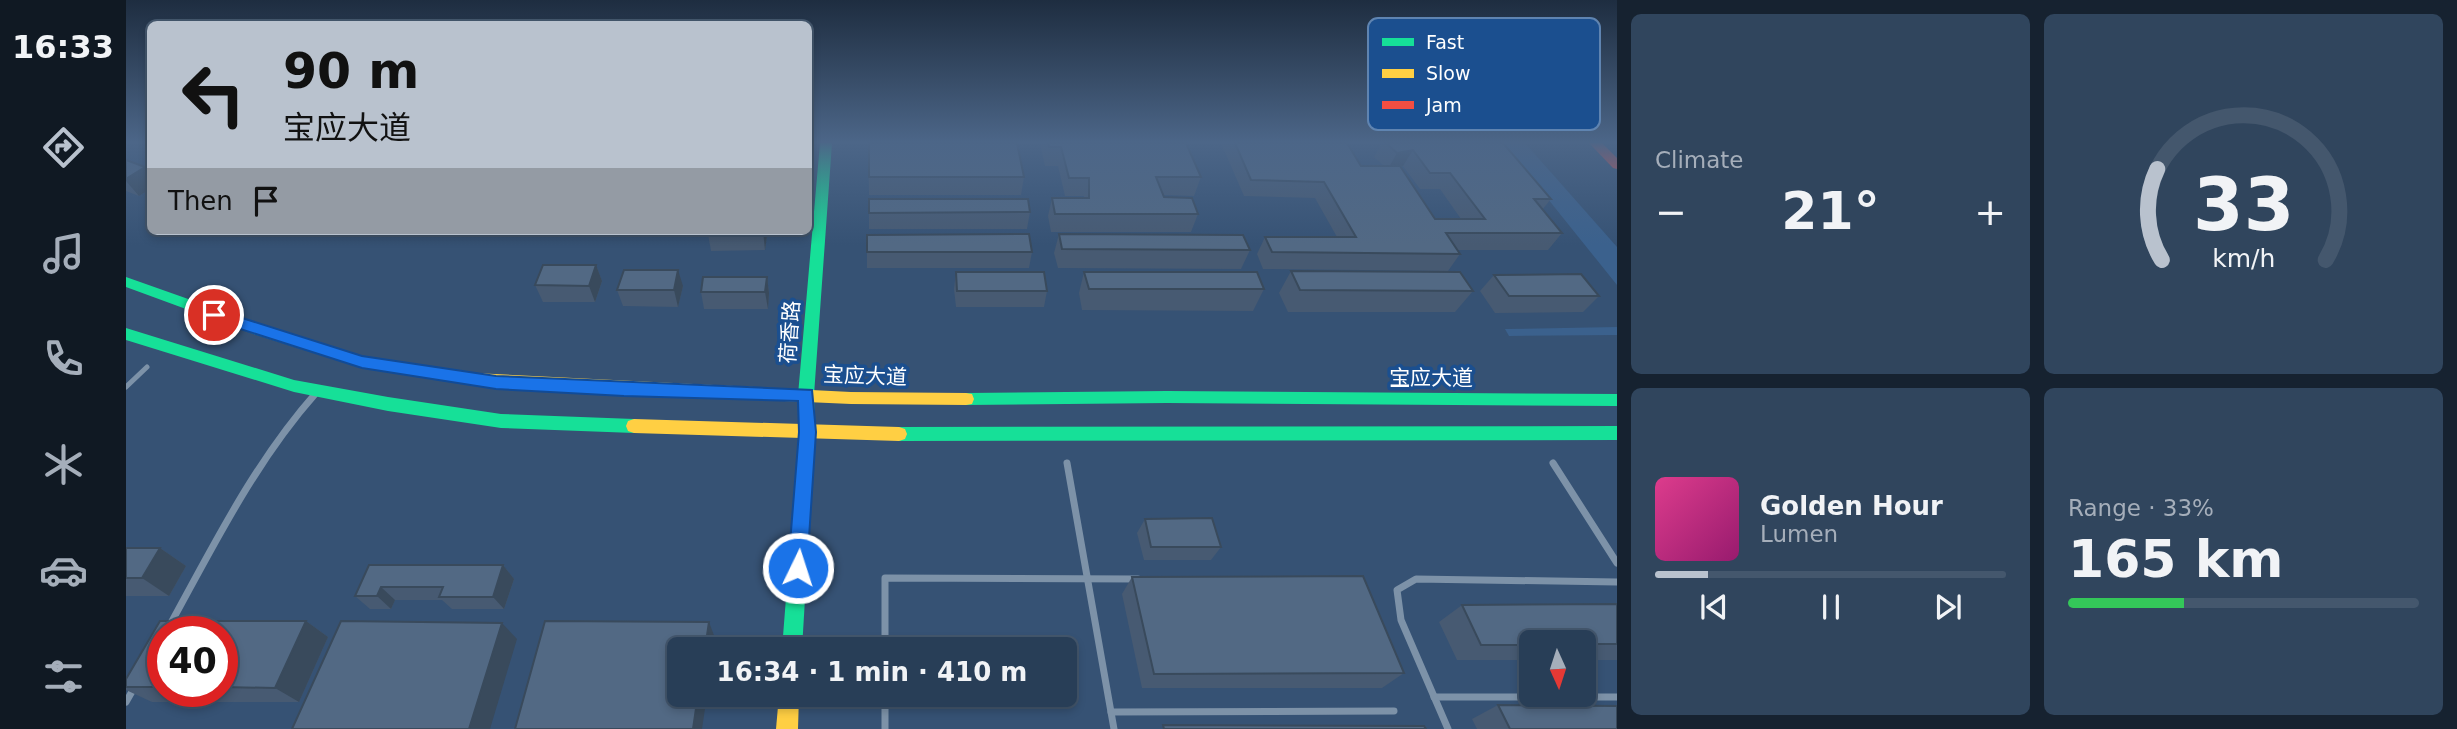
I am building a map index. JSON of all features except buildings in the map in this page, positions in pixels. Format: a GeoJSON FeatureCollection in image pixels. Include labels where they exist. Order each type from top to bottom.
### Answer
{"type":"FeatureCollection","features":[{"type":"Feature","properties":{"kind":"main road","name":"荷香路"},"geometry":{"type":"LineString","coordinates":[[793,637],[807,432],[806,395],[822,177]]}},
{"type":"Feature","properties":{"kind":"main road","name":"宝应大道"},"geometry":{"type":"LineString","coordinates":[[126,282],[262,331],[362,362],[496,382],[624,390],[851,398],[1617,400]]}},
{"type":"Feature","properties":{"kind":"main road"},"geometry":{"type":"LineString","coordinates":[[126,334],[294,386],[502,421],[807,432],[1617,433]]}},
{"type":"Feature","properties":{"kind":"main road"},"geometry":{"type":"LineString","coordinates":[[786,729],[788,707]]}},
{"type":"Feature","properties":{"kind":"lane"},"geometry":{"type":"LineString","coordinates":[[126,387],[147,367]]}},
{"type":"Feature","properties":{"kind":"lane"},"geometry":{"type":"LineString","coordinates":[[175,616],[250,483],[294,415],[318,391]]}},
{"type":"Feature","properties":{"kind":"lane"},"geometry":{"type":"LineString","coordinates":[[1067,463],[1114,729]]}},
{"type":"Feature","properties":{"kind":"lane"},"geometry":{"type":"LineString","coordinates":[[1553,463],[1617,563]]}},
{"type":"Feature","properties":{"kind":"lane"},"geometry":{"type":"LineString","coordinates":[[885,637],[885,578],[1143,579]]}},
{"type":"Feature","properties":{"kind":"lane"},"geometry":{"type":"LineString","coordinates":[[1448,729],[1401,621],[1397,590],[1416,579],[1617,582]]}},
{"type":"Feature","properties":{"kind":"lane"},"geometry":{"type":"LineString","coordinates":[[126,702],[138,680]]}},
{"type":"Feature","properties":{"kind":"lane"},"geometry":{"type":"LineString","coordinates":[[1434,697],[1617,698]]}},
{"type":"Feature","properties":{"kind":"lane"},"geometry":{"type":"LineString","coordinates":[[885,707],[885,729]]}},
{"type":"Feature","properties":{"kind":"lane"},"geometry":{"type":"LineString","coordinates":[[1111,712],[1394,711]]}},
{"type":"Feature","properties":{"kind":"water"},"geometry":{"type":"Polygon","coordinates":[[[1530,177],[1555,177],[1617,247],[1617,285],[1530,177]]]}},
{"type":"Feature","properties":{"kind":"water"},"geometry":{"type":"Polygon","coordinates":[[[1617,327],[1617,335],[1509,336],[1505,329],[1617,327]]]}},
{"type":"Feature","properties":{"kind":"traffic: fast"},"geometry":{"type":"LineString","coordinates":[[793,637],[807,432],[806,395],[823,177]]}},
{"type":"Feature","properties":{"kind":"traffic: fast"},"geometry":{"type":"LineString","coordinates":[[126,282],[262,331],[362,362],[474,379]]}},
{"type":"Feature","properties":{"kind":"traffic: fast"},"geometry":{"type":"LineString","coordinates":[[126,334],[294,386],[388,404],[501,421],[634,426]]}},
{"type":"Feature","properties":{"kind":"traffic: fast"},"geometry":{"type":"LineString","coordinates":[[966,399],[1167,397],[1617,400]]}},
{"type":"Feature","properties":{"kind":"traffic: fast"},"geometry":{"type":"LineString","coordinates":[[899,434],[1617,433]]}},
{"type":"Feature","properties":{"kind":"traffic: slow"},"geometry":{"type":"LineString","coordinates":[[474,379],[851,398],[966,399]]}},
{"type":"Feature","properties":{"kind":"traffic: slow"},"geometry":{"type":"LineString","coordinates":[[634,426],[899,434]]}},
{"type":"Feature","properties":{"kind":"traffic: slow"},"geometry":{"type":"LineString","coordinates":[[787,729],[788,707]]}},
{"type":"Feature","properties":{"kind":"route"},"geometry":{"type":"LineString","coordinates":[[214,315],[362,362],[496,382],[624,390],[806,395],[807,432],[798,568]]}}]}
